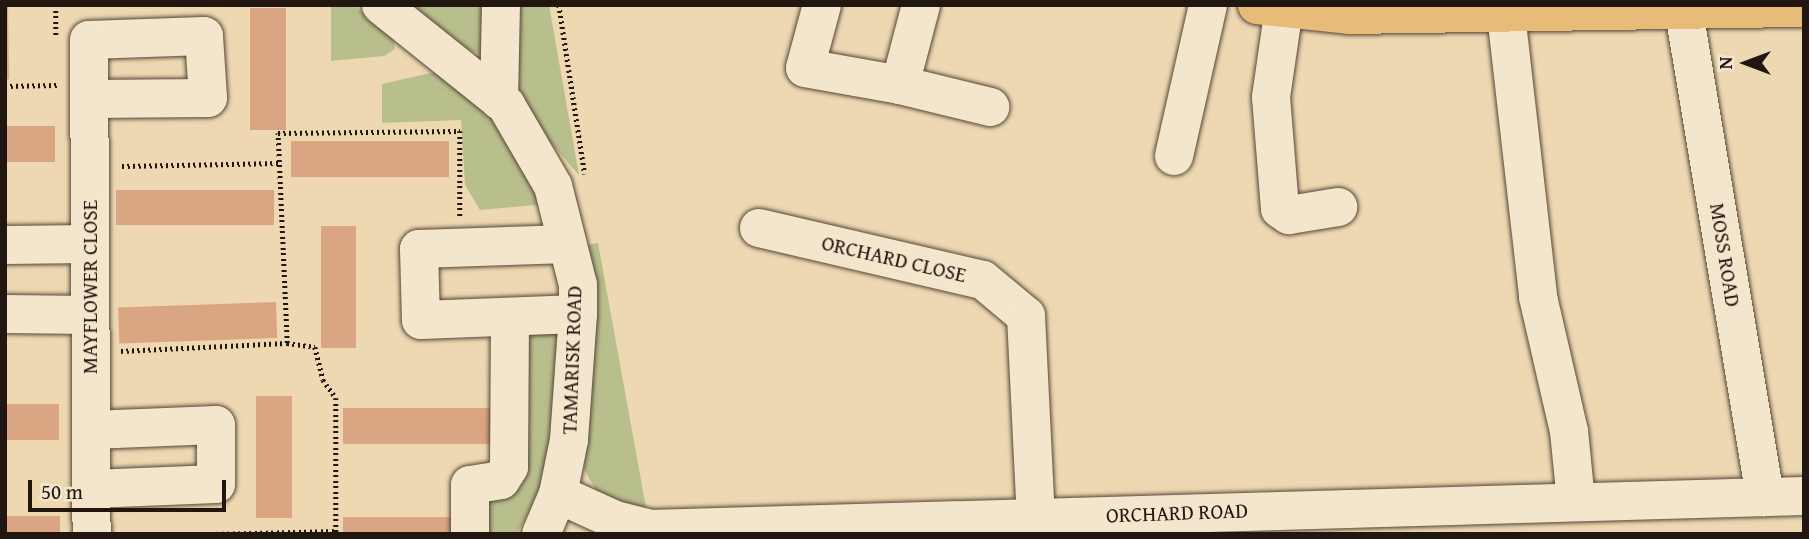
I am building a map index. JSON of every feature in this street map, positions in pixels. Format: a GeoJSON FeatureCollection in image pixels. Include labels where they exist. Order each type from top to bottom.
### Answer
{"type":"FeatureCollection","features":[{"type":"Feature","properties":{"kind":"main road"},"geometry":{"type":"LineString","coordinates":[[1270,7],[1350,15],[1684,12],[1804,8]]}},
{"type":"Feature","properties":{"kind":"street","name":"TAMARISK ROAD"},"geometry":{"type":"LineString","coordinates":[[381,5],[499,100],[553,186],[578,285],[578,314],[569,440],[558,494],[541,534]]}},
{"type":"Feature","properties":{"kind":"street"},"geometry":{"type":"LineString","coordinates":[[499,100],[501,5]]}},
{"type":"Feature","properties":{"kind":"street"},"geometry":{"type":"LineString","coordinates":[[822,5],[805,68],[900,85],[990,107]]}},
{"type":"Feature","properties":{"kind":"street"},"geometry":{"type":"LineString","coordinates":[[900,85],[921,5]]}},
{"type":"Feature","properties":{"kind":"street"},"geometry":{"type":"LineString","coordinates":[[1174,156],[1208,5]]}},
{"type":"Feature","properties":{"kind":"street"},"geometry":{"type":"LineString","coordinates":[[1270,7],[1271,97],[1280,209],[1289,215],[1338,207]]}},
{"type":"Feature","properties":{"kind":"street","name":"MOSS ROAD"},"geometry":{"type":"LineString","coordinates":[[1684,12],[1765,498]]}},
{"type":"Feature","properties":{"kind":"street"},"geometry":{"type":"LineString","coordinates":[[1506,13],[1538,297],[1569,431],[1576,501]]}},
{"type":"Feature","properties":{"kind":"street","name":"MAYFLOWER CLOSE"},"geometry":{"type":"LineString","coordinates":[[89,92],[208,98],[204,36],[89,40],[89,92],[90,166],[90,352],[92,534]]}},
{"type":"Feature","properties":{"kind":"street","name":"ORCHARD CLOSE"},"geometry":{"type":"LineString","coordinates":[[759,228],[983,280],[1026,316],[1035,517]]}},
{"type":"Feature","properties":{"kind":"street"},"geometry":{"type":"LineString","coordinates":[[5,245],[90,244]]}},
{"type":"Feature","properties":{"kind":"street"},"geometry":{"type":"LineString","coordinates":[[567,244],[419,250],[421,320],[578,314]]}},
{"type":"Feature","properties":{"kind":"street"},"geometry":{"type":"LineString","coordinates":[[5,314],[90,314]]}},
{"type":"Feature","properties":{"kind":"street"},"geometry":{"type":"LineString","coordinates":[[470,534],[470,485],[501,480],[509,467],[510,317]]}},
{"type":"Feature","properties":{"kind":"street"},"geometry":{"type":"LineString","coordinates":[[91,430],[216,425],[216,484],[91,489]]}},
{"type":"Feature","properties":{"kind":"street","name":"ORCHARD ROAD"},"geometry":{"type":"LineString","coordinates":[[558,494],[615,520],[650,529],[1804,496]]}},
{"type":"Feature","properties":{"kind":"path"},"geometry":{"type":"LineString","coordinates":[[559,5],[585,179]]}},
{"type":"Feature","properties":{"kind":"path"},"geometry":{"type":"LineString","coordinates":[[5,86],[89,92]]}},
{"type":"Feature","properties":{"kind":"path"},"geometry":{"type":"LineString","coordinates":[[287,343],[278,133],[460,131],[460,248]]}},
{"type":"Feature","properties":{"kind":"path"},"geometry":{"type":"LineString","coordinates":[[90,166],[279,163]]}},
{"type":"Feature","properties":{"kind":"path"},"geometry":{"type":"LineString","coordinates":[[90,352],[287,343],[315,347],[323,380],[336,398],[336,533],[211,534]]}},
{"type":"Feature","properties":{"kind":"green space"},"geometry":{"type":"Polygon","coordinates":[[[412,5],[493,5],[484,56],[465,48],[412,5]]]}},
{"type":"Feature","properties":{"kind":"green space"},"geometry":{"type":"Polygon","coordinates":[[[511,5],[549,5],[579,175],[513,100],[511,5]]]}},
{"type":"Feature","properties":{"kind":"green space"},"geometry":{"type":"Polygon","coordinates":[[[331,7],[356,7],[393,36],[395,49],[384,56],[331,61],[331,7]]]}},
{"type":"Feature","properties":{"kind":"green space"},"geometry":{"type":"Polygon","coordinates":[[[444,70],[491,113],[546,204],[480,210],[465,185],[461,120],[382,123],[382,84],[444,70]]]}},
{"type":"Feature","properties":{"kind":"green space"},"geometry":{"type":"Polygon","coordinates":[[[598,243],[647,513],[599,496],[584,469],[591,375],[588,245],[598,243]]]}},
{"type":"Feature","properties":{"kind":"green space"},"geometry":{"type":"Polygon","coordinates":[[[551,326],[563,341],[557,424],[540,490],[517,534],[477,534],[476,487],[514,485],[510,328],[551,326]]]}},
{"type":"Feature","properties":{"kind":"building"},"geometry":{"type":"Polygon","coordinates":[[[5,5],[8,5],[9,79],[5,80],[5,5]]]}},
{"type":"Feature","properties":{"kind":"building"},"geometry":{"type":"Polygon","coordinates":[[[250,8],[286,8],[286,130],[250,130],[250,8]]]}},
{"type":"Feature","properties":{"kind":"building"},"geometry":{"type":"Polygon","coordinates":[[[5,126],[55,126],[55,162],[5,162],[5,126]]]}},
{"type":"Feature","properties":{"kind":"building"},"geometry":{"type":"Polygon","coordinates":[[[291,141],[449,141],[449,177],[291,177],[291,141]]]}},
{"type":"Feature","properties":{"kind":"building"},"geometry":{"type":"Polygon","coordinates":[[[116,190],[274,190],[274,225],[116,225],[116,190]]]}},
{"type":"Feature","properties":{"kind":"building"},"geometry":{"type":"Polygon","coordinates":[[[321,226],[356,226],[356,348],[321,348],[321,226]]]}},
{"type":"Feature","properties":{"kind":"building"},"geometry":{"type":"Polygon","coordinates":[[[276,302],[277,338],[119,343],[118,308],[276,302]]]}},
{"type":"Feature","properties":{"kind":"building"},"geometry":{"type":"Polygon","coordinates":[[[256,396],[292,396],[292,518],[256,518],[256,396]]]}},
{"type":"Feature","properties":{"kind":"building"},"geometry":{"type":"Polygon","coordinates":[[[5,404],[59,404],[59,440],[5,440],[5,404]]]}},
{"type":"Feature","properties":{"kind":"building"},"geometry":{"type":"Polygon","coordinates":[[[343,408],[501,408],[501,444],[343,444],[343,408]]]}},
{"type":"Feature","properties":{"kind":"building"},"geometry":{"type":"Polygon","coordinates":[[[5,516],[60,516],[60,534],[5,534],[5,516]]]}},
{"type":"Feature","properties":{"kind":"building"},"geometry":{"type":"Polygon","coordinates":[[[343,517],[464,517],[464,534],[343,534],[343,517]]]}}]}
